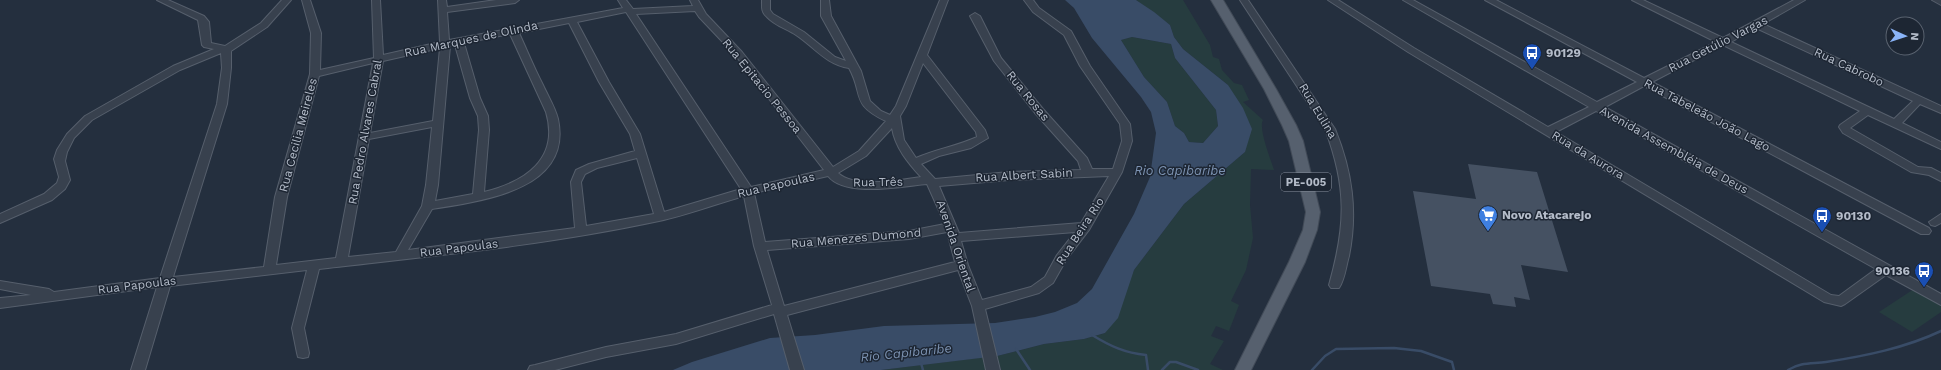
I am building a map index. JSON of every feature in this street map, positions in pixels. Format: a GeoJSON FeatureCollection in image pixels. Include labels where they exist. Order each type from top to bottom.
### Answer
{"type":"FeatureCollection","features":[{"type":"Feature","properties":{"kind":"main road","name":"PE-005"},"geometry":{"type":"LineString","coordinates":[[1217,0],[1290,125],[1296,141],[1313,212],[1310,230],[1297,262],[1288,276],[1243,370]]}},
{"type":"Feature","properties":{"kind":"street"},"geometry":{"type":"LineString","coordinates":[[161,0],[184,9],[201,18],[204,22],[207,45],[225,49]]}},
{"type":"Feature","properties":{"kind":"street"},"geometry":{"type":"LineString","coordinates":[[0,219],[42,200],[61,186],[65,179],[60,159],[61,153],[78,127],[92,115],[178,67],[200,57],[225,49],[264,25],[287,0]]}},
{"type":"Feature","properties":{"kind":"street","name":"Rua Cecilia Meireles"},"geometry":{"type":"LineString","coordinates":[[269,271],[281,197],[315,74],[316,33],[306,0]]}},
{"type":"Feature","properties":{"kind":"street","name":"Rua Pedro Alvares Cabral"},"geometry":{"type":"LineString","coordinates":[[341,263],[379,59],[376,42],[376,0]]}},
{"type":"Feature","properties":{"kind":"street"},"geometry":{"type":"LineString","coordinates":[[399,256],[428,206],[432,185],[446,44],[443,5],[515,0]]}},
{"type":"Feature","properties":{"kind":"street"},"geometry":{"type":"LineString","coordinates":[[622,0],[748,191],[760,246],[797,370]]}},
{"type":"Feature","properties":{"kind":"street"},"geometry":{"type":"LineString","coordinates":[[766,0],[766,10],[770,16],[801,34],[832,59],[843,64],[853,65]]}},
{"type":"Feature","properties":{"kind":"street"},"geometry":{"type":"LineString","coordinates":[[825,0],[826,16],[853,65],[860,82],[865,102],[876,113],[894,118],[944,0]]}},
{"type":"Feature","properties":{"kind":"street","name":"Rua Beira Rio"},"geometry":{"type":"LineString","coordinates":[[979,310],[1041,286],[1052,276],[1061,258],[1085,227],[1117,172],[1127,141],[1125,124],[1084,66],[1068,33],[1036,10],[1028,0]]}},
{"type":"Feature","properties":{"kind":"street","name":"Rua Eulina"},"geometry":{"type":"LineString","coordinates":[[1244,0],[1330,128],[1339,149],[1347,185],[1349,226],[1342,263],[1335,285]]}},
{"type":"Feature","properties":{"kind":"street"},"geometry":{"type":"LineString","coordinates":[[1336,2],[1352,0]]}},
{"type":"Feature","properties":{"kind":"street","name":"Avenida Assembléia de Deus"},"geometry":{"type":"LineString","coordinates":[[1407,0],[1941,300]]}},
{"type":"Feature","properties":{"kind":"street","name":"Rua Tabeleão João Lago"},"geometry":{"type":"LineString","coordinates":[[1489,0],[1925,231]]}},
{"type":"Feature","properties":{"kind":"street"},"geometry":{"type":"LineString","coordinates":[[1636,0],[1941,146]]}},
{"type":"Feature","properties":{"kind":"street"},"geometry":{"type":"LineString","coordinates":[[1936,0],[1941,2]]}},
{"type":"Feature","properties":{"kind":"street","name":"Rua Getúlio Vargas"},"geometry":{"type":"LineString","coordinates":[[1549,131],[1723,42],[1793,1]]}},
{"type":"Feature","properties":{"kind":"street","name":"Rua da Aurora"},"geometry":{"type":"LineString","coordinates":[[1336,2],[1411,50],[1549,131],[1831,301],[1838,302],[1885,269]]}},
{"type":"Feature","properties":{"kind":"street","name":"Rua Marques de Olinda"},"geometry":{"type":"LineString","coordinates":[[315,74],[459,41],[572,19],[696,4]]}},
{"type":"Feature","properties":{"kind":"street","name":"Rua Epitacio Pessoa"},"geometry":{"type":"LineString","coordinates":[[696,4],[740,54],[831,172]]}},
{"type":"Feature","properties":{"kind":"street","name":"Rua Rosas"},"geometry":{"type":"LineString","coordinates":[[975,16],[997,59],[1039,111],[1083,160],[1087,172]]}},
{"type":"Feature","properties":{"kind":"street"},"geometry":{"type":"LineString","coordinates":[[572,19],[604,82],[628,121],[642,153],[660,216]]}},
{"type":"Feature","properties":{"kind":"street","name":"Rua Cabrobo"},"geometry":{"type":"LineString","coordinates":[[1755,24],[1941,110]]}},
{"type":"Feature","properties":{"kind":"street"},"geometry":{"type":"LineString","coordinates":[[428,206],[478,197],[509,188],[538,173],[548,162],[553,151],[555,138],[551,112],[513,30]]}},
{"type":"Feature","properties":{"kind":"street"},"geometry":{"type":"LineString","coordinates":[[459,41],[475,98],[483,116],[484,130],[478,197]]}},
{"type":"Feature","properties":{"kind":"street"},"geometry":{"type":"LineString","coordinates":[[138,370],[196,182],[219,117],[224,92],[225,49]]}},
{"type":"Feature","properties":{"kind":"street"},"geometry":{"type":"LineString","coordinates":[[914,163],[936,153],[967,146],[983,138],[941,77],[921,54]]}},
{"type":"Feature","properties":{"kind":"street"},"geometry":{"type":"LineString","coordinates":[[1895,124],[1919,100]]}},
{"type":"Feature","properties":{"kind":"street"},"geometry":{"type":"LineString","coordinates":[[1867,111],[1844,127],[1847,131],[1915,170],[1931,172],[1941,177]]}},
{"type":"Feature","properties":{"kind":"street","name":"Rua Papoulas"},"geometry":{"type":"LineString","coordinates":[[0,303],[165,282],[399,256],[581,231],[660,216],[748,191],[831,172],[844,167],[857,159],[878,140],[894,118]]}},
{"type":"Feature","properties":{"kind":"street","name":"Avenida Oriental"},"geometry":{"type":"LineString","coordinates":[[894,118],[899,140],[914,163],[931,181],[953,232],[962,265],[979,310],[993,370]]}},
{"type":"Feature","properties":{"kind":"street"},"geometry":{"type":"LineString","coordinates":[[365,137],[438,123]]}},
{"type":"Feature","properties":{"kind":"street"},"geometry":{"type":"LineString","coordinates":[[878,140],[890,138],[899,140]]}},
{"type":"Feature","properties":{"kind":"street"},"geometry":{"type":"LineString","coordinates":[[581,231],[576,182],[580,172],[593,166],[642,153]]}},
{"type":"Feature","properties":{"kind":"street","name":"Rua Três"},"geometry":{"type":"LineString","coordinates":[[831,172],[840,181],[846,183],[931,181]]}},
{"type":"Feature","properties":{"kind":"street","name":"Rua Albert Sabin"},"geometry":{"type":"LineString","coordinates":[[931,181],[1087,172],[1117,172]]}},
{"type":"Feature","properties":{"kind":"street","name":"Rua Menezes Dumond"},"geometry":{"type":"LineString","coordinates":[[760,246],[953,232],[1085,227]]}},
{"type":"Feature","properties":{"kind":"street"},"geometry":{"type":"LineString","coordinates":[[534,370],[606,352],[669,341],[962,265]]}},
{"type":"Feature","properties":{"kind":"street"},"geometry":{"type":"LineString","coordinates":[[303,353],[298,328],[314,266]]}},
{"type":"Feature","properties":{"kind":"street"},"geometry":{"type":"LineString","coordinates":[[0,285],[62,295]]}},
{"type":"Feature","properties":{"kind":"green space"},"geometry":{"type":"Polygon","coordinates":[[[1136,0],[1183,0],[1210,45],[1213,57],[1219,59],[1222,70],[1234,83],[1242,85],[1249,100],[1243,102],[1263,120],[1263,137],[1274,170],[1251,169],[1250,205],[1253,238],[1246,270],[1231,301],[1239,305],[1229,331],[1216,326],[1211,336],[1224,341],[1210,364],[1223,370],[1001,370],[997,356],[1044,344],[1084,339],[1105,333],[1134,270],[1184,204],[1245,152],[1228,85],[1183,49],[1174,37],[1170,25],[1136,0]]]}},
{"type":"Feature","properties":{"kind":"green space"},"geometry":{"type":"Polygon","coordinates":[[[1132,37],[1171,44],[1175,58],[1216,110],[1218,126],[1203,143],[1189,142],[1184,133],[1175,126],[1167,102],[1144,77],[1121,40],[1132,37]]]}},
{"type":"Feature","properties":{"kind":"green space"},"geometry":{"type":"Polygon","coordinates":[[[1914,289],[1941,305],[1941,312],[1912,332],[1879,312],[1914,289]]]}},
{"type":"Feature","properties":{"kind":"green space"},"geometry":{"type":"Polygon","coordinates":[[[986,357],[989,370],[881,370],[986,357]]]}},
{"type":"Feature","properties":{"kind":"water","name":"Rio Capibaribe"},"geometry":{"type":"Polygon","coordinates":[[[1065,0],[1136,0],[1154,12],[1170,25],[1174,37],[1183,49],[1228,85],[1243,108],[1252,129],[1245,152],[1184,204],[1134,270],[1118,318],[1105,333],[1084,339],[1044,344],[997,356],[881,370],[673,370],[692,362],[770,338],[815,335],[884,326],[995,323],[1035,317],[1055,312],[1077,303],[1092,289],[1134,214],[1150,177],[1156,133],[1151,112],[1141,97],[1092,38],[1074,8],[1065,0]],[[1132,37],[1121,40],[1144,77],[1167,102],[1175,126],[1184,133],[1189,142],[1203,143],[1218,126],[1216,110],[1175,58],[1171,44],[1132,37]]]}},
{"type":"Feature","properties":{"kind":"building","name":"Novo Atacarejo"},"geometry":{"type":"Polygon","coordinates":[[[1468,164],[1537,172],[1568,272],[1521,265],[1530,300],[1514,297],[1516,307],[1493,304],[1490,294],[1431,286],[1413,191],[1476,199],[1468,164]]]}},
{"type":"Feature","properties":{"kind":"waterway"},"geometry":{"type":"LineString","coordinates":[[1788,370],[1802,364],[1841,360],[1885,351],[1941,331]]}},
{"type":"Feature","properties":{"kind":"waterway"},"geometry":{"type":"LineString","coordinates":[[1092,335],[1131,353],[1146,355],[1148,370]]}},
{"type":"Feature","properties":{"kind":"waterway"},"geometry":{"type":"LineString","coordinates":[[1312,370],[1325,356],[1336,349],[1394,348],[1421,351],[1452,362],[1454,370]]}},
{"type":"Feature","properties":{"kind":"waterway"},"geometry":{"type":"LineString","coordinates":[[1016,349],[1030,370]]}},
{"type":"Feature","properties":{"kind":"waterway"},"geometry":{"type":"LineString","coordinates":[[1162,370],[1170,362],[1176,362],[1198,370]]}},
{"type":"Feature","properties":{"kind":"waterway"},"geometry":{"type":"LineString","coordinates":[[921,363],[923,370]]}},
{"type":"Feature","properties":{"kind":"place","name":"90129"},"geometry":{"type":"Point","coordinates":[1532,70]}},
{"type":"Feature","properties":{"kind":"place","name":"Novo Atacarejo"},"geometry":{"type":"Point","coordinates":[1488,232]}},
{"type":"Feature","properties":{"kind":"place","name":"90130"},"geometry":{"type":"Point","coordinates":[1822,233]}},
{"type":"Feature","properties":{"kind":"place","name":"90136"},"geometry":{"type":"Point","coordinates":[1924,288]}}]}
